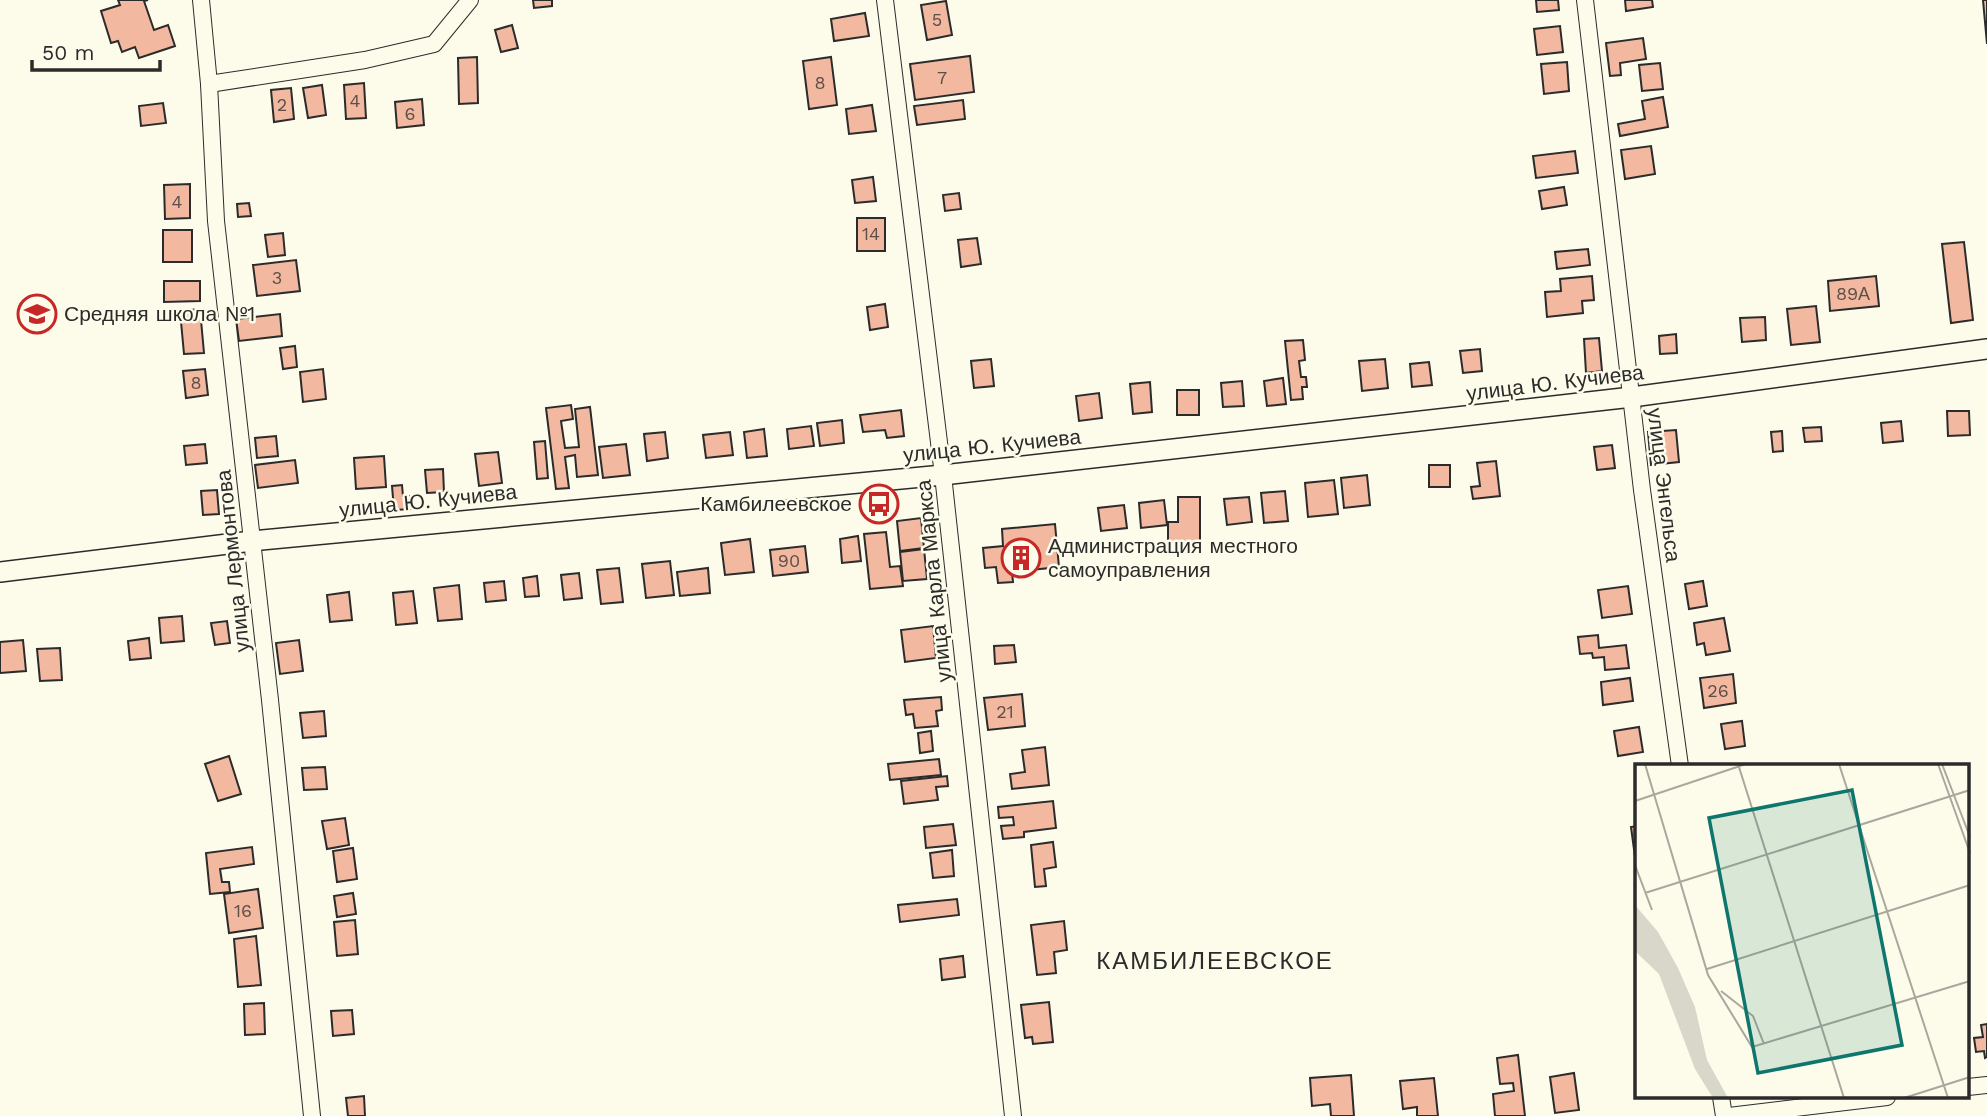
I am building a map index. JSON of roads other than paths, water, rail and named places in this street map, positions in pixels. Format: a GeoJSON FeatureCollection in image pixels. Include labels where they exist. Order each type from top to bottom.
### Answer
{"type":"FeatureCollection","features":[{"type":"Feature","properties":{"kind":"street","name":"улица Лермонтова"},"geometry":{"type":"LineString","coordinates":[[201,0],[209,84],[216,221],[312,1116]]}},
{"type":"Feature","properties":{"kind":"street"},"geometry":{"type":"LineString","coordinates":[[209,84],[365,60],[434,44],[470,0]]}},
{"type":"Feature","properties":{"kind":"street","name":"улица Карла Маркса"},"geometry":{"type":"LineString","coordinates":[[885,0],[943,475],[1013,1116]]}},
{"type":"Feature","properties":{"kind":"street","name":"улица Энгельса"},"geometry":{"type":"LineString","coordinates":[[1585,0],[1632,397],[1680,764]]}},
{"type":"Feature","properties":{"kind":"street","name":"улица Ю. Кучиева"},"geometry":{"type":"LineString","coordinates":[[0,572],[252,541],[943,475],[1632,397],[1987,349]]}},
{"type":"Feature","properties":{"kind":"street"},"geometry":{"type":"LineString","coordinates":[[1969,1087],[1987,1084]]}},
{"type":"Feature","properties":{"kind":"street"},"geometry":{"type":"LineString","coordinates":[[1721,1098],[1726,1116],[1879,1098]]}},
{"type":"Feature","properties":{"kind":"place","name":"Средняя школа №1"},"geometry":{"type":"Point","coordinates":[37,314]}},
{"type":"Feature","properties":{"kind":"place","name":"Камбилеевское"},"geometry":{"type":"Point","coordinates":[879,504]}},
{"type":"Feature","properties":{"kind":"place","name":"Администрация местного самоуправления"},"geometry":{"type":"Point","coordinates":[1021,558]}},
{"type":"Feature","properties":{"kind":"district","name":"КАМБИЛЕЕВСКОЕ"},"geometry":{"type":"Point","coordinates":[1215,961]}}]}
